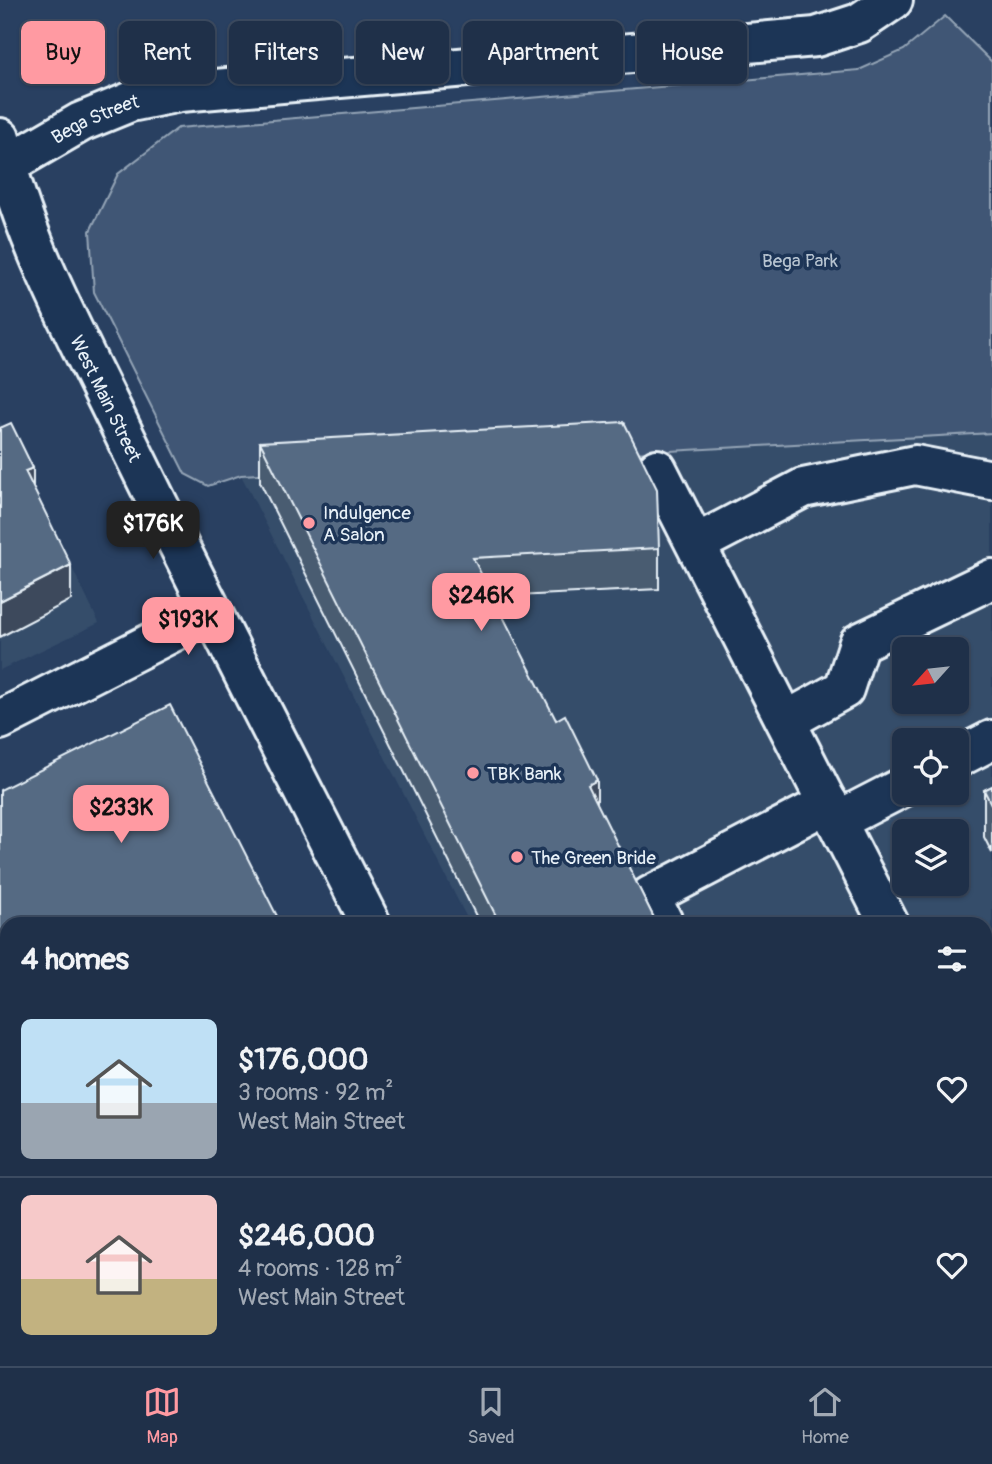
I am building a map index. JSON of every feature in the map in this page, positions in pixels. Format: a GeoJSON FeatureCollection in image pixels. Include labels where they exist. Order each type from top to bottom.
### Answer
{"type":"FeatureCollection","features":[{"type":"Feature","properties":{"kind":"street","name":"Bega Street"},"geometry":{"type":"LineString","coordinates":[[2,157],[130,102],[180,92],[816,37],[859,23],[893,0]]}},
{"type":"Feature","properties":{"kind":"street","name":"West Main Street"},"geometry":{"type":"LineString","coordinates":[[2,157],[52,285],[212,611],[367,917]]}},
{"type":"Feature","properties":{"kind":"street"},"geometry":{"type":"LineString","coordinates":[[696,544],[803,488],[915,465],[992,480]]}},
{"type":"Feature","properties":{"kind":"street"},"geometry":{"type":"LineString","coordinates":[[657,469],[885,917]]}},
{"type":"Feature","properties":{"kind":"street"},"geometry":{"type":"LineString","coordinates":[[786,721],[844,689],[859,643],[992,579]]}},
{"type":"Feature","properties":{"kind":"street"},"geometry":{"type":"LineString","coordinates":[[0,720],[212,611]]}},
{"type":"Feature","properties":{"kind":"street"},"geometry":{"type":"LineString","coordinates":[[969,752],[992,740]]}},
{"type":"Feature","properties":{"kind":"street"},"geometry":{"type":"LineString","coordinates":[[660,917],[650,897],[832,812],[892,791]]}},
{"type":"Feature","properties":{"kind":"shaded area"},"geometry":{"type":"Polygon","coordinates":[[[0,421],[99,623],[0,670],[0,421]]]}},
{"type":"Feature","properties":{"kind":"shaded area"},"geometry":{"type":"Polygon","coordinates":[[[992,433],[992,917],[466,917],[241,475],[992,433]]]}},
{"type":"Feature","properties":{"kind":"green space","name":"Bega Park"},"geometry":{"type":"Polygon","coordinates":[[[945,16],[992,62],[992,433],[241,475],[208,486],[185,474],[94,292],[90,231],[118,174],[178,128],[695,84],[747,84],[747,80],[859,70],[904,50],[945,16]]]}},
{"type":"Feature","properties":{"kind":"building"},"geometry":{"type":"Polygon","coordinates":[[[624,422],[657,489],[659,548],[473,558],[556,720],[565,715],[597,780],[588,785],[654,917],[497,917],[260,442],[624,422]]]}},
{"type":"Feature","properties":{"kind":"building"},"geometry":{"type":"Polygon","coordinates":[[[11,423],[33,468],[25,471],[71,565],[0,601],[0,428],[11,423]]]}},
{"type":"Feature","properties":{"kind":"building"},"geometry":{"type":"Polygon","coordinates":[[[170,705],[277,917],[0,917],[0,790],[170,705]]]}},
{"type":"Feature","properties":{"kind":"building"},"geometry":{"type":"Polygon","coordinates":[[[992,786],[992,806],[984,790],[992,786]]]}},
{"type":"Feature","properties":{"kind":"place","name":"Indulgence A Salon"},"geometry":{"type":"Point","coordinates":[309,523]}},
{"type":"Feature","properties":{"kind":"place","name":"TBK Bank"},"geometry":{"type":"Point","coordinates":[473,773]}},
{"type":"Feature","properties":{"kind":"place","name":"The Green Bride"},"geometry":{"type":"Point","coordinates":[517,857]}}]}
